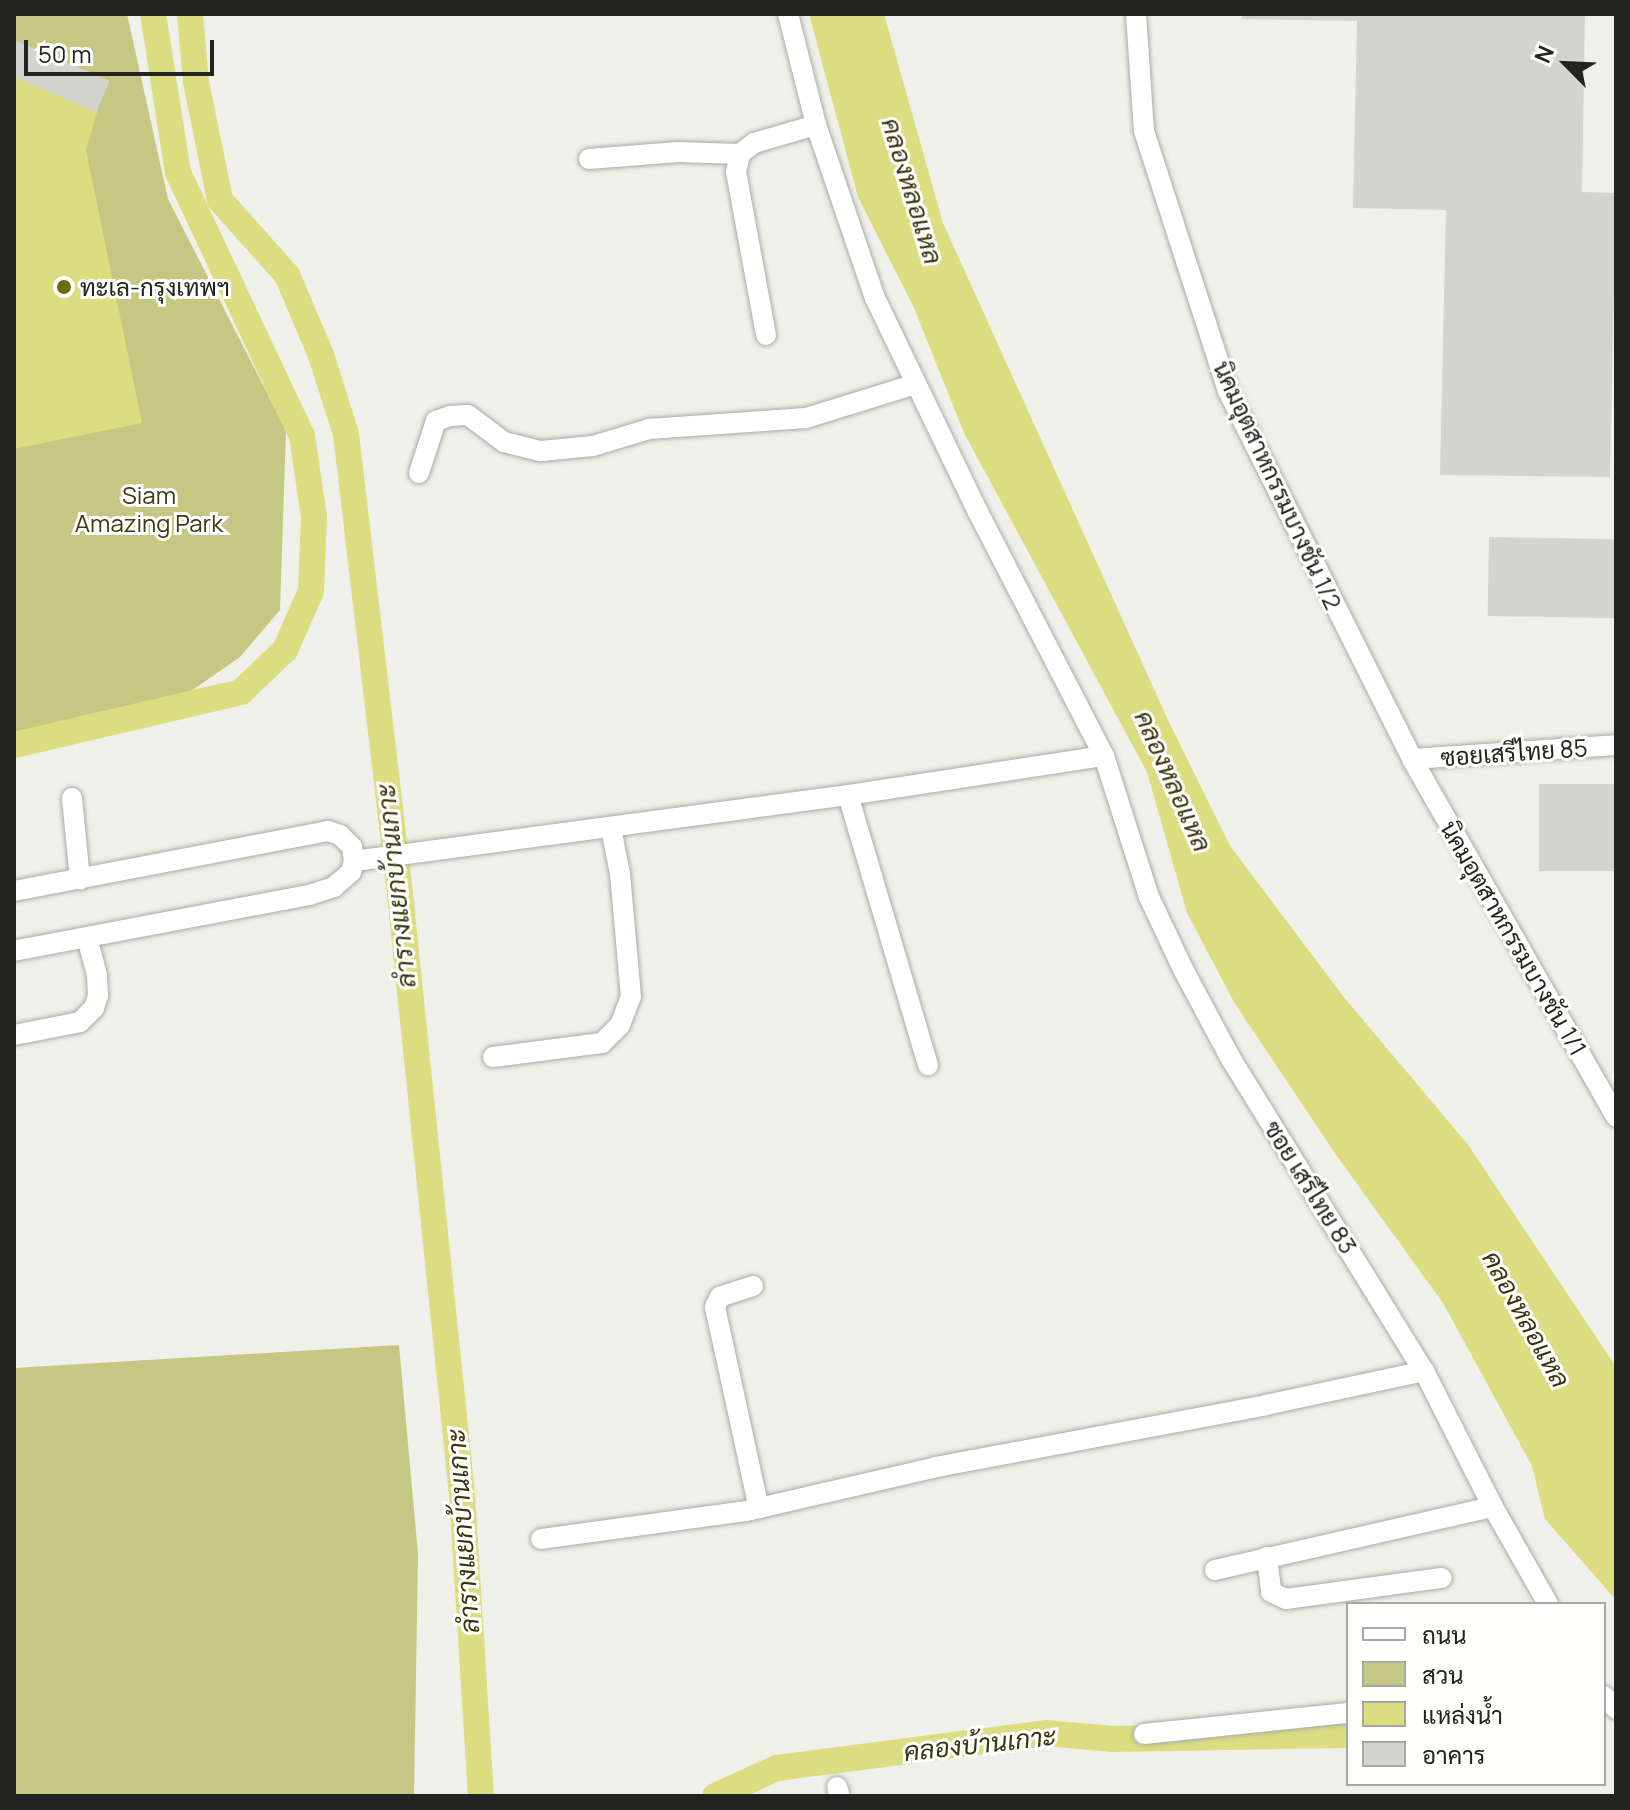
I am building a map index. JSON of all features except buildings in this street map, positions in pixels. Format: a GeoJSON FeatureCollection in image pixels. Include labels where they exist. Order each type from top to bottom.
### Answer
{"type":"FeatureCollection","features":[{"type":"Feature","properties":{"kind":"street","name":"ซอย เสรีไทย 83"},"geometry":{"type":"LineString","coordinates":[[788,14],[816,125],[875,298],[1104,756],[1149,897],[1184,971],[1231,1059],[1424,1371],[1493,1507],[1547,1602]]}},
{"type":"Feature","properties":{"kind":"street","name":"นิคมอุตสาหกรรมบางชัน 1/2"},"geometry":{"type":"LineString","coordinates":[[1136,14],[1144,131],[1228,391],[1412,759]]}},
{"type":"Feature","properties":{"kind":"street"},"geometry":{"type":"LineString","coordinates":[[766,335],[736,172],[740,154],[754,143],[816,125]]}},
{"type":"Feature","properties":{"kind":"street"},"geometry":{"type":"LineString","coordinates":[[589,159],[678,152],[740,154]]}},
{"type":"Feature","properties":{"kind":"street"},"geometry":{"type":"LineString","coordinates":[[419,473],[436,421],[450,416],[468,415],[504,442],[541,451],[593,446],[649,429],[806,418],[916,384]]}},
{"type":"Feature","properties":{"kind":"street","name":"ซอยเสรีไทย 85"},"geometry":{"type":"LineString","coordinates":[[1412,759],[1616,745]]}},
{"type":"Feature","properties":{"kind":"street"},"geometry":{"type":"LineString","coordinates":[[354,861],[848,795],[1104,756]]}},
{"type":"Feature","properties":{"kind":"street","name":"นิคมอุตสาหกรรมบางชัน 1/1"},"geometry":{"type":"LineString","coordinates":[[1412,759],[1616,1117]]}},
{"type":"Feature","properties":{"kind":"street"},"geometry":{"type":"LineString","coordinates":[[848,795],[928,1065]]}},
{"type":"Feature","properties":{"kind":"street"},"geometry":{"type":"LineString","coordinates":[[72,798],[80,880]]}},
{"type":"Feature","properties":{"kind":"street"},"geometry":{"type":"LineString","coordinates":[[493,1057],[602,1043],[620,1025],[631,997],[620,874],[611,828]]}},
{"type":"Feature","properties":{"kind":"street"},"geometry":{"type":"LineString","coordinates":[[14,891],[328,831],[340,835],[352,847],[354,861],[351,872],[334,887],[309,895],[14,951]]}},
{"type":"Feature","properties":{"kind":"street"},"geometry":{"type":"LineString","coordinates":[[14,1035],[80,1022],[94,1008],[98,996],[97,975],[87,937]]}},
{"type":"Feature","properties":{"kind":"street"},"geometry":{"type":"LineString","coordinates":[[753,1286],[720,1297],[715,1307],[759,1508]]}},
{"type":"Feature","properties":{"kind":"street"},"geometry":{"type":"LineString","coordinates":[[541,1539],[759,1508],[936,1467],[1266,1405],[1424,1371]]}},
{"type":"Feature","properties":{"kind":"street"},"geometry":{"type":"LineString","coordinates":[[1215,1570],[1493,1507]]}},
{"type":"Feature","properties":{"kind":"street"},"geometry":{"type":"LineString","coordinates":[[1267,1557],[1271,1592],[1286,1599],[1442,1578]]}},
{"type":"Feature","properties":{"kind":"street"},"geometry":{"type":"LineString","coordinates":[[1144,1734],[1346,1713]]}},
{"type":"Feature","properties":{"kind":"green space","name":"Siam Amazing Park"},"geometry":{"type":"Polygon","coordinates":[[[14,14],[127,14],[168,199],[286,430],[280,610],[240,657],[184,696],[14,736],[14,14]]]}},
{"type":"Feature","properties":{"kind":"green space"},"geometry":{"type":"Polygon","coordinates":[[[399,1345],[418,1554],[414,1796],[14,1796],[14,1368],[399,1345]]]}},
{"type":"Feature","properties":{"kind":"water","name":"คลองหลอแหล"},"geometry":{"type":"Polygon","coordinates":[[[809,14],[884,14],[943,223],[1168,720],[1230,846],[1343,996],[1469,1146],[1616,1367],[1616,1600],[1545,1519],[1532,1466],[1443,1303],[1334,1152],[1235,1004],[1187,913],[1147,772],[964,433],[914,308],[858,197],[809,14]]]}},
{"type":"Feature","properties":{"kind":"water","name":"ทะเล-กรุงเทพฯ"},"geometry":{"type":"Polygon","coordinates":[[[14,74],[98,109],[86,150],[142,423],[14,449],[14,74]]]}},
{"type":"Feature","properties":{"kind":"waterway"},"geometry":{"type":"LineString","coordinates":[[14,745],[241,692],[285,650],[311,591],[314,517],[302,436],[178,173],[153,14]]}},
{"type":"Feature","properties":{"kind":"waterway","name":"ลำรางแยกบ้านเกาะ"},"geometry":{"type":"LineString","coordinates":[[190,14],[196,82],[220,200],[287,275],[321,355],[346,434],[402,914],[462,1495],[481,1796]]}},
{"type":"Feature","properties":{"kind":"waterway","name":"คลองบ้านเกาะ"},"geometry":{"type":"LineString","coordinates":[[715,1796],[777,1768],[1046,1733],[1113,1739],[1346,1735]]}},
{"type":"Feature","properties":{"kind":"place","name":"ทะเล-กรุงเทพฯ"},"geometry":{"type":"Point","coordinates":[64,287]}}]}
